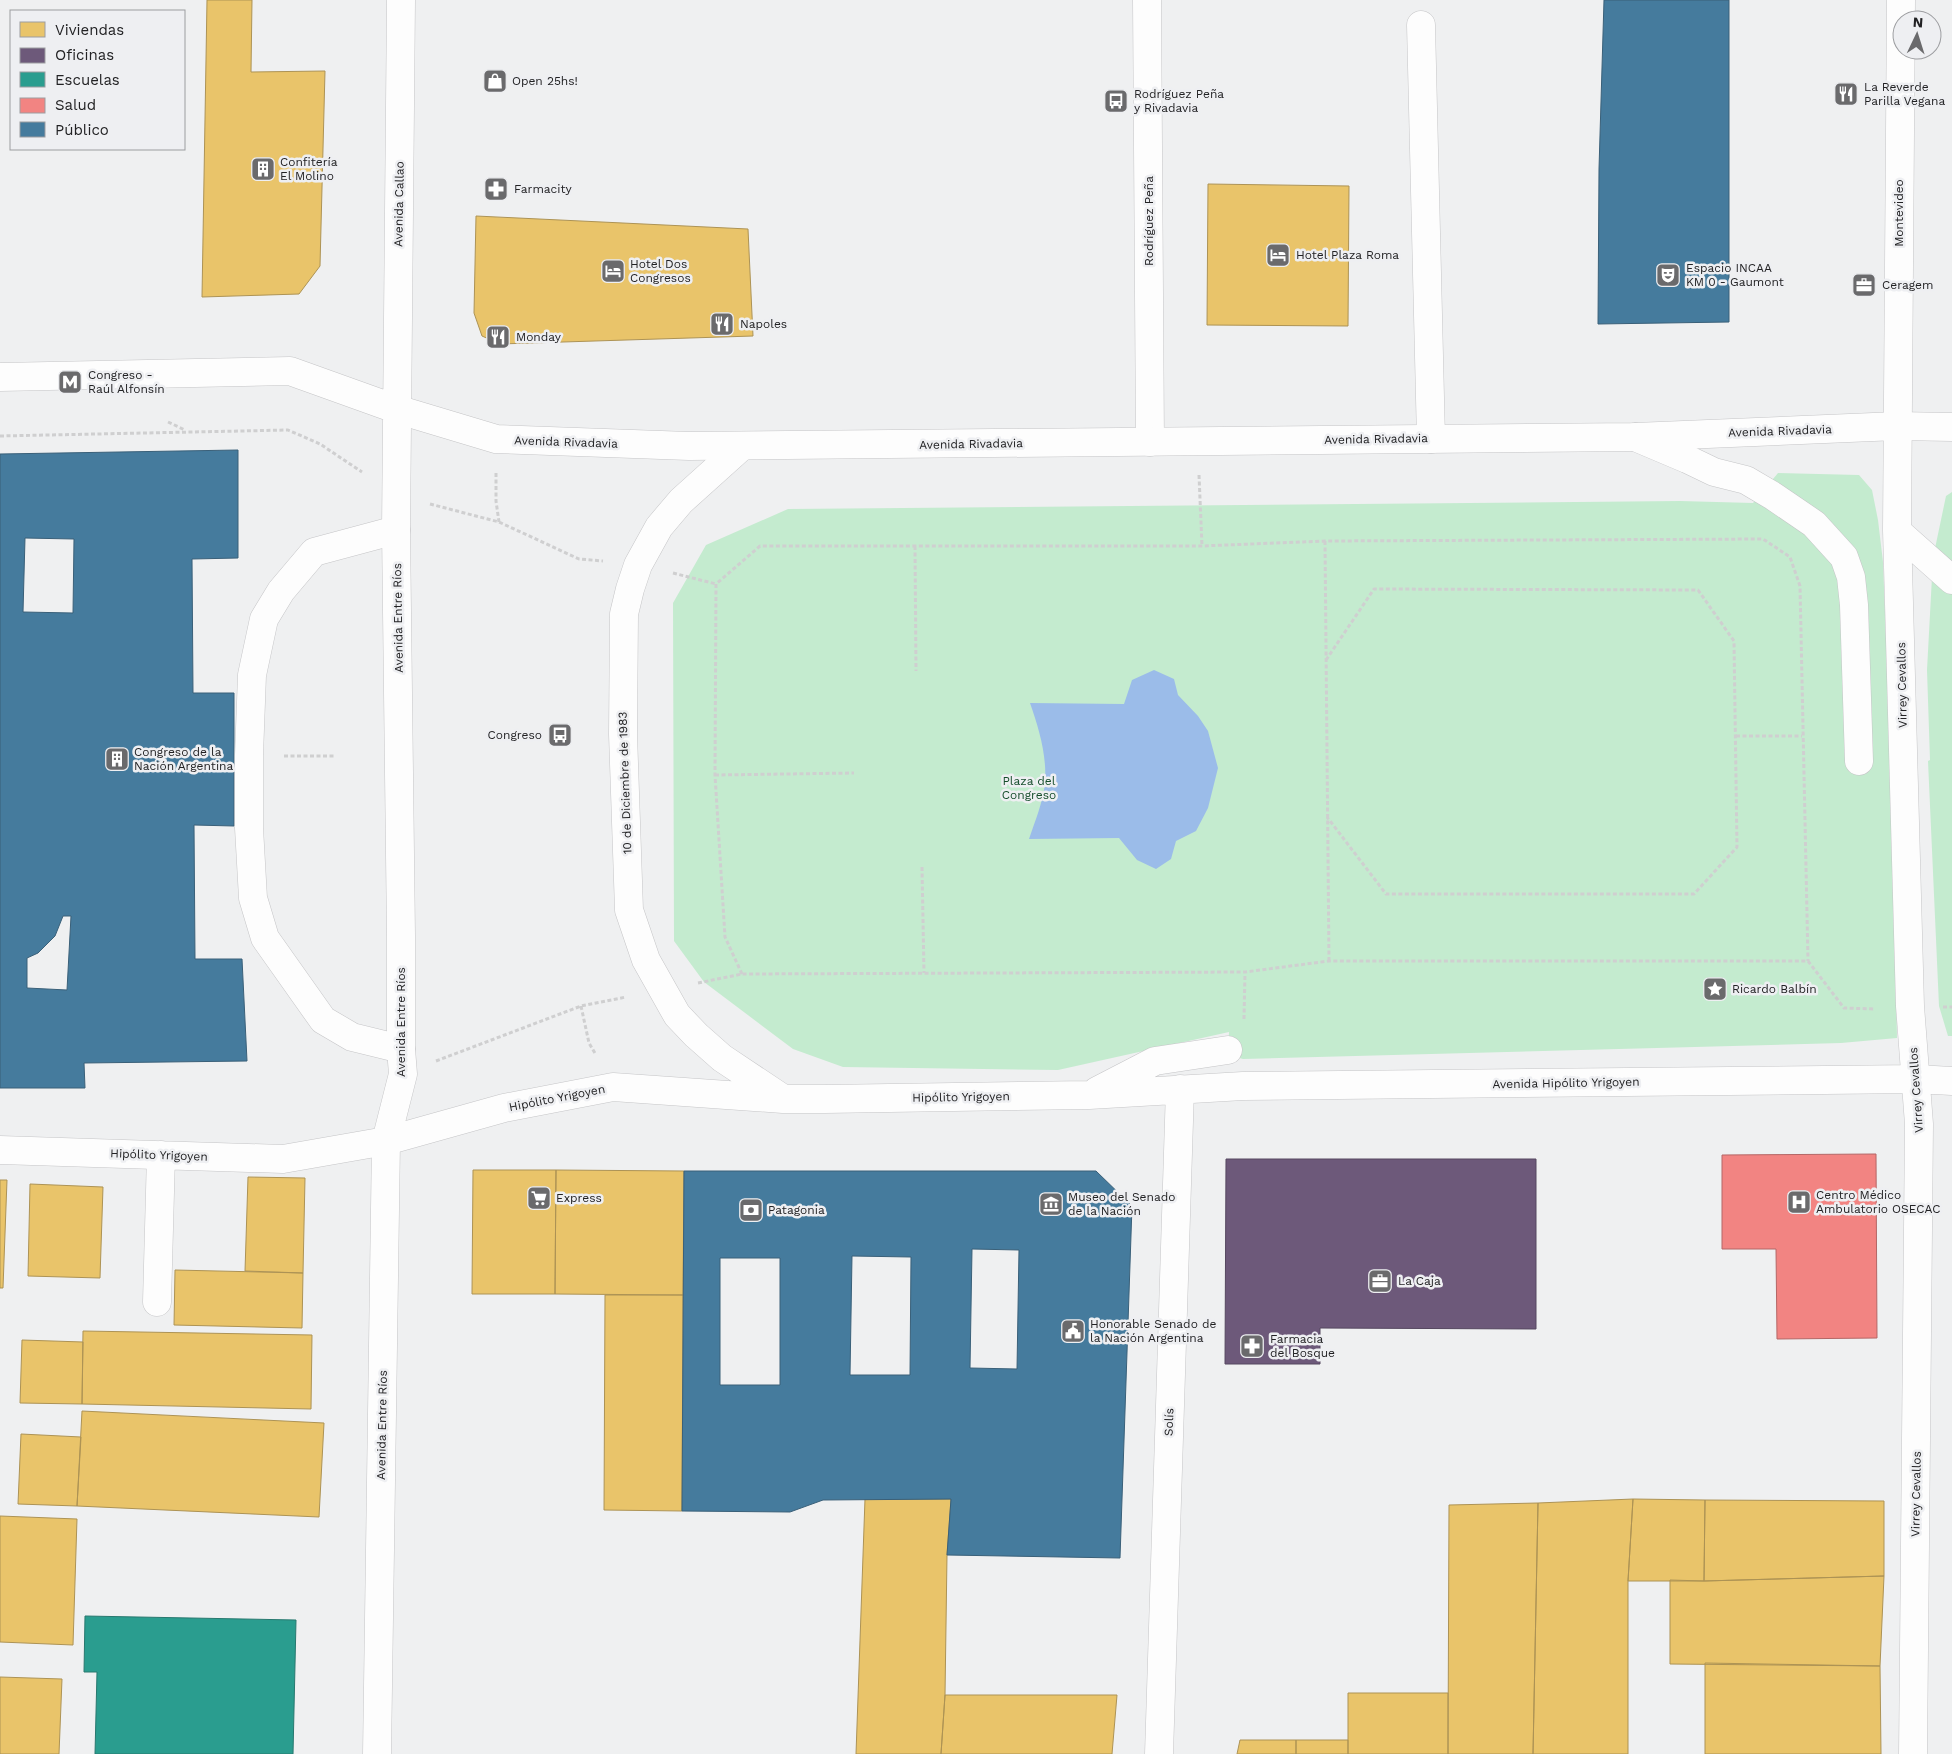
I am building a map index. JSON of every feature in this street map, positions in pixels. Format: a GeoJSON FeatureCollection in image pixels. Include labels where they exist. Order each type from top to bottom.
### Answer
{"type":"FeatureCollection","features":[{"type":"Feature","properties":{"kind":"street","name":"Avenida Callao"},"geometry":{"type":"LineString","coordinates":[[396,409],[401,0]]}},
{"type":"Feature","properties":{"kind":"street","name":"Rodríguez Peña"},"geometry":{"type":"LineString","coordinates":[[1148,0],[1150,442]]}},
{"type":"Feature","properties":{"kind":"street","name":"Montevideo"},"geometry":{"type":"LineString","coordinates":[[1898,426],[1901,0]]}},
{"type":"Feature","properties":{"kind":"street"},"geometry":{"type":"LineString","coordinates":[[1421,24],[1431,439]]}},
{"type":"Feature","properties":{"kind":"street","name":"Avenida Rivadavia"},"geometry":{"type":"LineString","coordinates":[[0,377],[290,372],[396,409],[496,440],[741,447],[1635,437],[1898,426],[1952,427]]}},
{"type":"Feature","properties":{"kind":"street","name":"Avenida Entre Ríos"},"geometry":{"type":"LineString","coordinates":[[377,1754],[386,1141],[402,1061],[396,409]]}},
{"type":"Feature","properties":{"kind":"street","name":"Virrey Cevallos"},"geometry":{"type":"LineString","coordinates":[[1898,426],[1898,532],[1910,1006],[1920,1124],[1913,1754]]}},
{"type":"Feature","properties":{"kind":"street"},"geometry":{"type":"LineString","coordinates":[[1635,437],[1714,472],[1746,480],[1814,524],[1844,557],[1851,578],[1854,605],[1859,761]]}},
{"type":"Feature","properties":{"kind":"street","name":"10 de Diciembre de 1983"},"geometry":{"type":"LineString","coordinates":[[741,447],[681,501],[659,528],[638,565],[630,589],[624,614],[623,734],[629,910],[646,960],[677,1015],[722,1058],[783,1099]]}},
{"type":"Feature","properties":{"kind":"street"},"geometry":{"type":"LineString","coordinates":[[396,530],[314,552],[281,591],[264,619],[252,675],[249,828],[253,898],[266,938],[322,1020],[402,1061]]}},
{"type":"Feature","properties":{"kind":"street"},"geometry":{"type":"LineString","coordinates":[[1898,532],[1952,580]]}},
{"type":"Feature","properties":{"kind":"street"},"geometry":{"type":"LineString","coordinates":[[1089,1095],[1154,1061],[1228,1050]]}},
{"type":"Feature","properties":{"kind":"street","name":"Avenida Hipólito Yrigoyen"},"geometry":{"type":"LineString","coordinates":[[1180,1089],[1243,1086],[1917,1079],[1952,1081]]}},
{"type":"Feature","properties":{"kind":"street","name":"Hipólito Yrigoyen"},"geometry":{"type":"LineString","coordinates":[[0,1150],[283,1159],[386,1141],[504,1108],[613,1087],[783,1099],[1089,1095],[1180,1089]]}},
{"type":"Feature","properties":{"kind":"street","name":"Solís"},"geometry":{"type":"LineString","coordinates":[[1159,1754],[1180,1089]]}},
{"type":"Feature","properties":{"kind":"street"},"geometry":{"type":"LineString","coordinates":[[157,1302],[161,1155]]}},
{"type":"Feature","properties":{"kind":"path"},"geometry":{"type":"LineString","coordinates":[[168,422],[188,432]]}},
{"type":"Feature","properties":{"kind":"path"},"geometry":{"type":"LineString","coordinates":[[496,440],[496,501],[499,522]]}},
{"type":"Feature","properties":{"kind":"path"},"geometry":{"type":"LineString","coordinates":[[1198,442],[1202,546]]}},
{"type":"Feature","properties":{"kind":"path"},"geometry":{"type":"LineString","coordinates":[[742,974],[726,937],[715,776],[716,584],[760,546],[1202,546],[1325,541],[1764,539],[1790,558],[1800,586],[1808,961],[1844,1008],[1952,1007]]}},
{"type":"Feature","properties":{"kind":"path"},"geometry":{"type":"LineString","coordinates":[[1325,541],[1329,961]]}},
{"type":"Feature","properties":{"kind":"path"},"geometry":{"type":"LineString","coordinates":[[915,546],[916,671]]}},
{"type":"Feature","properties":{"kind":"path"},"geometry":{"type":"LineString","coordinates":[[1326,660],[1374,589],[1698,590],[1734,641],[1737,847],[1694,894],[1386,894],[1327,817]]}},
{"type":"Feature","properties":{"kind":"path"},"geometry":{"type":"LineString","coordinates":[[1736,736],[1802,736]]}},
{"type":"Feature","properties":{"kind":"path"},"geometry":{"type":"LineString","coordinates":[[249,755],[336,756]]}},
{"type":"Feature","properties":{"kind":"path"},"geometry":{"type":"LineString","coordinates":[[715,776],[854,774]]}},
{"type":"Feature","properties":{"kind":"path"},"geometry":{"type":"LineString","coordinates":[[922,867],[924,973]]}},
{"type":"Feature","properties":{"kind":"path"},"geometry":{"type":"LineString","coordinates":[[402,1061],[580,1006],[742,974],[1245,972],[1329,961],[1808,961]]}},
{"type":"Feature","properties":{"kind":"path"},"geometry":{"type":"LineString","coordinates":[[580,1006],[589,1043],[613,1087]]}},
{"type":"Feature","properties":{"kind":"green space","name":"Plaza del Congreso"},"geometry":{"type":"Polygon","coordinates":[[[1778,473],[1859,475],[1872,490],[1883,562],[1892,790],[1897,1038],[1841,1043],[1243,1059],[1228,1055],[1229,1032],[1058,1070],[843,1067],[793,1049],[704,982],[674,941],[673,603],[706,545],[788,509],[1680,501],[1753,503],[1778,473]]]}},
{"type":"Feature","properties":{"kind":"green space"},"geometry":{"type":"Polygon","coordinates":[[[1952,492],[1952,1036],[1948,1036],[1939,1006],[1928,761],[1930,760],[1927,670],[1933,558],[1946,496],[1952,492]]]}},
{"type":"Feature","properties":{"kind":"water"},"geometry":{"type":"Polygon","coordinates":[[[1154,670],[1174,679],[1178,695],[1198,716],[1208,731],[1218,768],[1208,808],[1196,831],[1176,841],[1171,859],[1156,869],[1137,860],[1119,838],[1029,839],[1045,783],[1045,762],[1042,742],[1030,703],[1124,704],[1132,680],[1154,670]]]}},
{"type":"Feature","properties":{"kind":"building: Viviendas","name":"Confitería El Molino"},"geometry":{"type":"Polygon","coordinates":[[[207,0],[252,0],[251,72],[325,71],[320,266],[299,294],[202,297],[207,0]]]}},
{"type":"Feature","properties":{"kind":"building: Viviendas","name":"Hotel Plaza Roma"},"geometry":{"type":"Polygon","coordinates":[[[1208,184],[1349,186],[1348,326],[1207,325],[1208,184]]]}},
{"type":"Feature","properties":{"kind":"building: Viviendas","name":"Hotel Dos Congresos"},"geometry":{"type":"Polygon","coordinates":[[[476,216],[748,229],[753,336],[500,344],[482,336],[474,313],[476,216]]]}},
{"type":"Feature","properties":{"kind":"building: Viviendas"},"geometry":{"type":"Polygon","coordinates":[[[473,1170],[556,1170],[555,1294],[472,1294],[473,1170]]]}},
{"type":"Feature","properties":{"kind":"building: Viviendas"},"geometry":{"type":"Polygon","coordinates":[[[556,1170],[684,1171],[683,1295],[555,1294],[556,1170]]]}},
{"type":"Feature","properties":{"kind":"building: Viviendas"},"geometry":{"type":"Polygon","coordinates":[[[248,1177],[305,1178],[303,1273],[245,1271],[248,1177]]]}},
{"type":"Feature","properties":{"kind":"building: Viviendas"},"geometry":{"type":"Polygon","coordinates":[[[0,1180],[7,1180],[3,1288],[0,1288],[0,1180]]]}},
{"type":"Feature","properties":{"kind":"building: Viviendas"},"geometry":{"type":"Polygon","coordinates":[[[30,1184],[103,1187],[100,1278],[28,1276],[30,1184]]]}},
{"type":"Feature","properties":{"kind":"building: Viviendas"},"geometry":{"type":"Polygon","coordinates":[[[175,1270],[303,1273],[302,1328],[174,1325],[175,1270]]]}},
{"type":"Feature","properties":{"kind":"building: Viviendas"},"geometry":{"type":"Polygon","coordinates":[[[605,1295],[683,1295],[682,1511],[604,1510],[605,1295]]]}},
{"type":"Feature","properties":{"kind":"building: Viviendas"},"geometry":{"type":"Polygon","coordinates":[[[83,1331],[312,1335],[311,1409],[82,1404],[83,1331]]]}},
{"type":"Feature","properties":{"kind":"building: Viviendas"},"geometry":{"type":"Polygon","coordinates":[[[22,1340],[83,1342],[82,1404],[20,1403],[22,1340]]]}},
{"type":"Feature","properties":{"kind":"building: Viviendas"},"geometry":{"type":"Polygon","coordinates":[[[82,1411],[324,1423],[319,1517],[77,1506],[82,1411]]]}},
{"type":"Feature","properties":{"kind":"building: Viviendas"},"geometry":{"type":"Polygon","coordinates":[[[21,1434],[81,1437],[77,1506],[18,1504],[21,1434]]]}},
{"type":"Feature","properties":{"kind":"building: Viviendas"},"geometry":{"type":"Polygon","coordinates":[[[865,1499],[951,1499],[947,1555],[945,1695],[941,1754],[856,1754],[865,1499]]]}},
{"type":"Feature","properties":{"kind":"building: Viviendas"},"geometry":{"type":"Polygon","coordinates":[[[1633,1499],[1705,1500],[1704,1581],[1628,1581],[1633,1499]]]}},
{"type":"Feature","properties":{"kind":"building: Viviendas"},"geometry":{"type":"Polygon","coordinates":[[[1633,1499],[1628,1581],[1628,1754],[1533,1754],[1538,1503],[1633,1499]]]}},
{"type":"Feature","properties":{"kind":"building: Viviendas"},"geometry":{"type":"Polygon","coordinates":[[[1705,1500],[1884,1501],[1884,1576],[1704,1581],[1705,1500]]]}},
{"type":"Feature","properties":{"kind":"building: Viviendas"},"geometry":{"type":"Polygon","coordinates":[[[1538,1503],[1533,1754],[1448,1754],[1449,1505],[1538,1503]]]}},
{"type":"Feature","properties":{"kind":"building: Viviendas"},"geometry":{"type":"Polygon","coordinates":[[[0,1516],[77,1519],[73,1645],[0,1642],[0,1516]]]}},
{"type":"Feature","properties":{"kind":"building: Viviendas"},"geometry":{"type":"Polygon","coordinates":[[[1884,1576],[1880,1666],[1670,1664],[1670,1580],[1704,1581],[1884,1576]]]}},
{"type":"Feature","properties":{"kind":"building: Viviendas"},"geometry":{"type":"Polygon","coordinates":[[[1705,1663],[1880,1666],[1881,1754],[1705,1754],[1705,1663]]]}},
{"type":"Feature","properties":{"kind":"building: Viviendas"},"geometry":{"type":"Polygon","coordinates":[[[0,1677],[62,1679],[59,1754],[0,1754],[0,1677]]]}},
{"type":"Feature","properties":{"kind":"building: Viviendas"},"geometry":{"type":"Polygon","coordinates":[[[1348,1693],[1448,1693],[1448,1754],[1348,1754],[1348,1693]]]}},
{"type":"Feature","properties":{"kind":"building: Viviendas"},"geometry":{"type":"Polygon","coordinates":[[[945,1695],[1117,1695],[1112,1754],[941,1754],[945,1695]]]}},
{"type":"Feature","properties":{"kind":"building: Viviendas"},"geometry":{"type":"Polygon","coordinates":[[[1240,1740],[1296,1740],[1296,1754],[1237,1754],[1240,1740]]]}},
{"type":"Feature","properties":{"kind":"building: Viviendas"},"geometry":{"type":"Polygon","coordinates":[[[1296,1740],[1348,1740],[1348,1754],[1296,1754],[1296,1740]]]}},
{"type":"Feature","properties":{"kind":"building: Oficinas","name":"La Caja"},"geometry":{"type":"Polygon","coordinates":[[[1226,1159],[1536,1159],[1536,1329],[1320,1328],[1320,1364],[1225,1364],[1226,1159]]]}},
{"type":"Feature","properties":{"kind":"building: Escuelas"},"geometry":{"type":"Polygon","coordinates":[[[85,1616],[296,1620],[293,1754],[95,1754],[97,1672],[84,1672],[85,1616]]]}},
{"type":"Feature","properties":{"kind":"building: Salud","name":"Centro Médico Ambulatorio OSECAC"},"geometry":{"type":"Polygon","coordinates":[[[1876,1154],[1877,1338],[1777,1339],[1776,1249],[1722,1249],[1722,1155],[1876,1154]]]}},
{"type":"Feature","properties":{"kind":"building: Público"},"geometry":{"type":"Polygon","coordinates":[[[1604,0],[1729,0],[1729,322],[1598,324],[1599,169],[1604,0]]]}},
{"type":"Feature","properties":{"kind":"building: Público","name":"Congreso de la Nación Argentina"},"geometry":{"type":"Polygon","coordinates":[[[238,450],[238,558],[192,559],[193,693],[234,693],[234,826],[194,825],[195,959],[242,959],[247,1061],[84,1063],[85,1088],[0,1088],[0,454],[238,450]],[[25,538],[23,612],[73,613],[74,539],[25,538]],[[63,916],[55,936],[38,953],[27,958],[27,988],[67,990],[71,916],[63,916]]]}},
{"type":"Feature","properties":{"kind":"building: Público","name":"Honorable Senado de la Nación Argentina"},"geometry":{"type":"Polygon","coordinates":[[[684,1171],[1096,1171],[1132,1206],[1120,1558],[947,1555],[951,1499],[823,1500],[790,1512],[682,1511],[684,1171]],[[972,1249],[970,1368],[1017,1369],[1019,1250],[972,1249]],[[852,1256],[850,1375],[910,1375],[911,1257],[852,1256]],[[720,1258],[720,1385],[780,1385],[780,1258],[720,1258]]]}},
{"type":"Feature","properties":{"kind":"place","name":"Open 25hs!"},"geometry":{"type":"Point","coordinates":[495,81]}},
{"type":"Feature","properties":{"kind":"place","name":"La Reverde Parilla Vegana"},"geometry":{"type":"Point","coordinates":[1846,94]}},
{"type":"Feature","properties":{"kind":"place","name":"Rodríguez Peña y Rivadavia"},"geometry":{"type":"Point","coordinates":[1116,101]}},
{"type":"Feature","properties":{"kind":"place","name":"Confitería El Molino"},"geometry":{"type":"Point","coordinates":[263,169]}},
{"type":"Feature","properties":{"kind":"place","name":"Farmacity"},"geometry":{"type":"Point","coordinates":[496,189]}},
{"type":"Feature","properties":{"kind":"place","name":"Hotel Plaza Roma"},"geometry":{"type":"Point","coordinates":[1278,255]}},
{"type":"Feature","properties":{"kind":"place","name":"Hotel Dos Congresos"},"geometry":{"type":"Point","coordinates":[613,271]}},
{"type":"Feature","properties":{"kind":"place","name":"Espacio INCAA KM 0 - Gaumont"},"geometry":{"type":"Point","coordinates":[1668,275]}},
{"type":"Feature","properties":{"kind":"place","name":"Ceragem"},"geometry":{"type":"Point","coordinates":[1864,285]}},
{"type":"Feature","properties":{"kind":"place","name":"Napoles"},"geometry":{"type":"Point","coordinates":[722,324]}},
{"type":"Feature","properties":{"kind":"place","name":"Monday"},"geometry":{"type":"Point","coordinates":[498,337]}},
{"type":"Feature","properties":{"kind":"place","name":"Congreso - Raúl Alfonsín"},"geometry":{"type":"Point","coordinates":[70,382]}},
{"type":"Feature","properties":{"kind":"place","name":"Congreso"},"geometry":{"type":"Point","coordinates":[560,735]}},
{"type":"Feature","properties":{"kind":"place","name":"Congreso de la Nación Argentina"},"geometry":{"type":"Point","coordinates":[117,759]}},
{"type":"Feature","properties":{"kind":"place","name":"Ricardo Balbín"},"geometry":{"type":"Point","coordinates":[1715,989]}},
{"type":"Feature","properties":{"kind":"place","name":"Express"},"geometry":{"type":"Point","coordinates":[539,1198]}},
{"type":"Feature","properties":{"kind":"place","name":"Centro Médico Ambulatorio OSECAC"},"geometry":{"type":"Point","coordinates":[1799,1202]}},
{"type":"Feature","properties":{"kind":"place","name":"Museo del Senado de la Nación"},"geometry":{"type":"Point","coordinates":[1051,1204]}},
{"type":"Feature","properties":{"kind":"place","name":"Patagonia"},"geometry":{"type":"Point","coordinates":[751,1210]}},
{"type":"Feature","properties":{"kind":"place","name":"La Caja"},"geometry":{"type":"Point","coordinates":[1380,1281]}},
{"type":"Feature","properties":{"kind":"place","name":"Honorable Senado de la Nación Argentina"},"geometry":{"type":"Point","coordinates":[1073,1331]}},
{"type":"Feature","properties":{"kind":"place","name":"Farmacia del Bosque"},"geometry":{"type":"Point","coordinates":[1252,1346]}}]}
